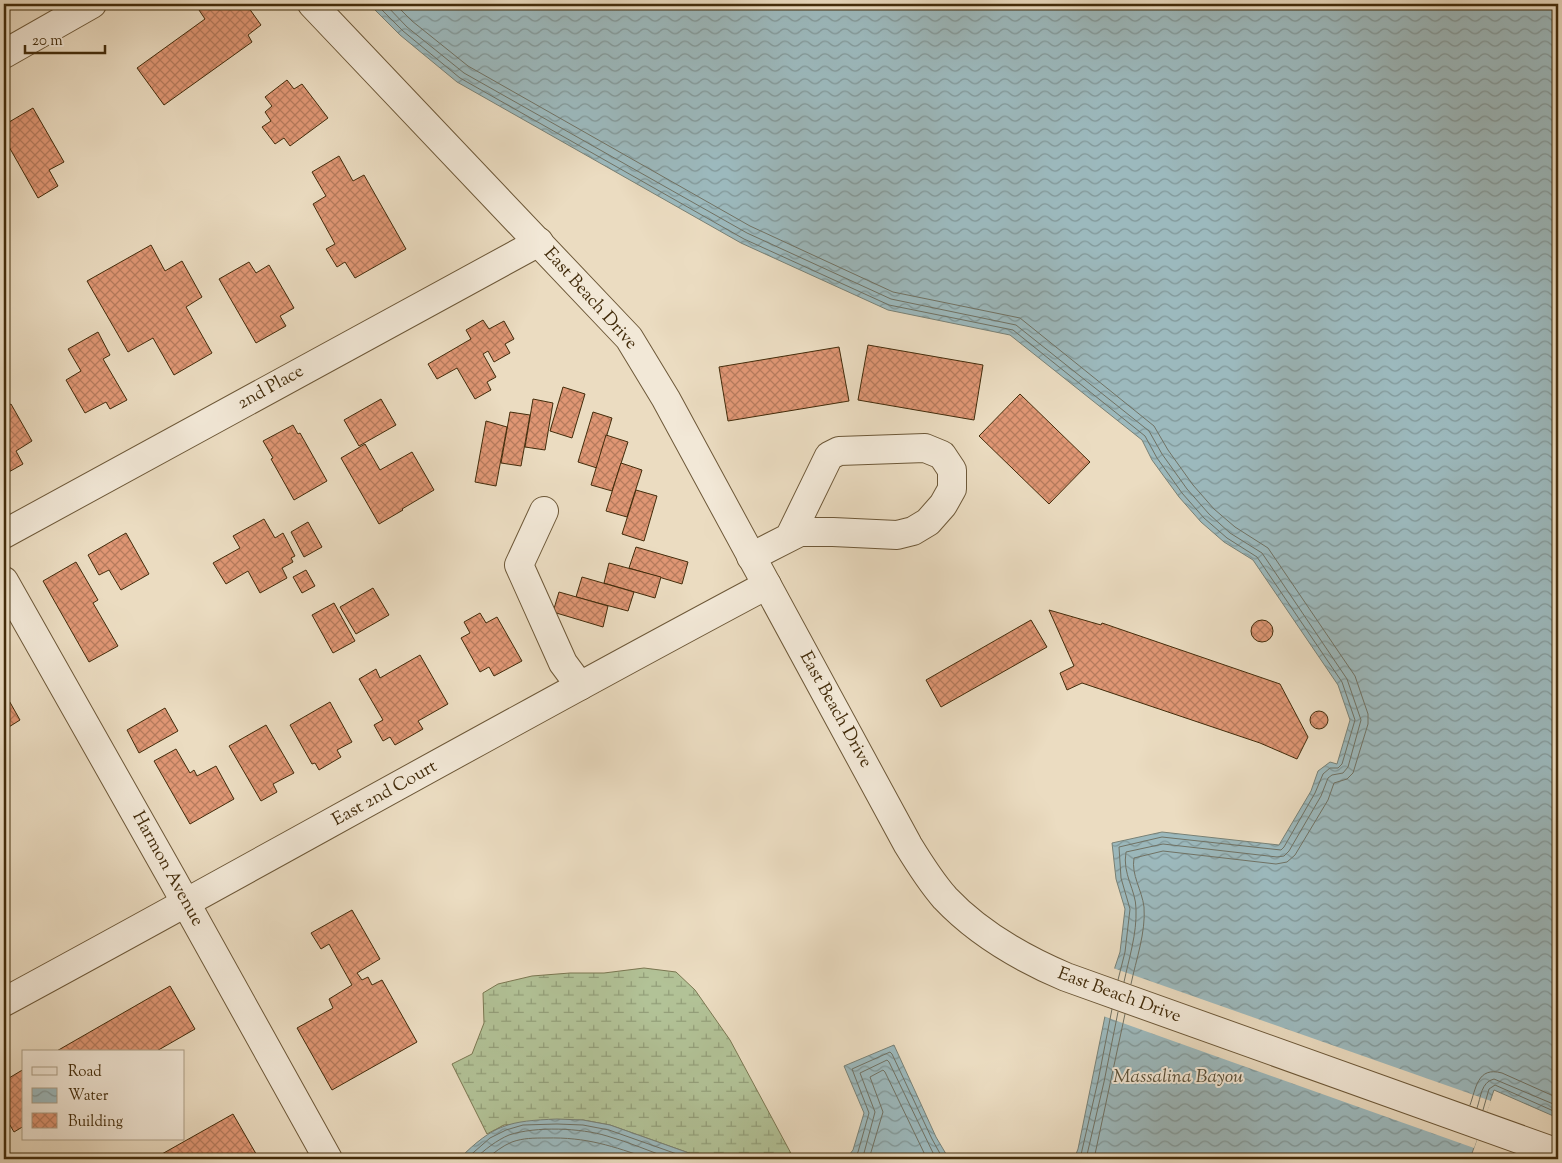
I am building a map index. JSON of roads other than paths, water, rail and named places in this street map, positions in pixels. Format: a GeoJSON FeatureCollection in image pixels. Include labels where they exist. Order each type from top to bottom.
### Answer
{"type":"FeatureCollection","features":[{"type":"Feature","properties":{"kind":"street"},"geometry":{"type":"LineString","coordinates":[[4,54],[92,4]]}},
{"type":"Feature","properties":{"kind":"street","name":"East Beach Drive"},"geometry":{"type":"LineString","coordinates":[[312,4],[621,329],[637,350],[666,399],[908,845],[936,887],[966,918],[1002,945],[1038,966],[1100,990],[1558,1152]]}},
{"type":"Feature","properties":{"kind":"street","name":"2nd Place"},"geometry":{"type":"LineString","coordinates":[[4,534],[539,242]]}},
{"type":"Feature","properties":{"kind":"street"},"geometry":{"type":"LineString","coordinates":[[751,557],[800,532],[897,535],[913,531],[928,522],[944,506],[952,489],[952,470],[942,455],[926,448],[839,451],[829,456],[790,536]]}},
{"type":"Feature","properties":{"kind":"street"},"geometry":{"type":"LineString","coordinates":[[544,511],[519,565],[564,663],[580,686]]}},
{"type":"Feature","properties":{"kind":"street","name":"Harmon Avenue"},"geometry":{"type":"LineString","coordinates":[[4,581],[328,1159]]}},
{"type":"Feature","properties":{"kind":"street","name":"East 2nd Court"},"geometry":{"type":"LineString","coordinates":[[4,1002],[767,585]]}},
{"type":"Feature","properties":{"kind":"water","name":"Massalina Bayou"},"geometry":{"type":"Polygon","coordinates":[[[369,4],[1558,4],[1558,1118],[1494,1090],[1470,1159],[1074,1159],[1078,1149],[1115,967],[1120,952],[1125,909],[1116,879],[1112,843],[1162,832],[1279,845],[1311,791],[1318,771],[1330,762],[1337,764],[1350,720],[1338,685],[1253,560],[1224,542],[1201,522],[1179,497],[1152,460],[1142,440],[1010,335],[888,310],[741,243],[457,82],[400,35],[369,4]]]}},
{"type":"Feature","properties":{"kind":"water"},"geometry":{"type":"Polygon","coordinates":[[[894,1045],[936,1137],[949,1159],[846,1159],[853,1150],[864,1113],[844,1066],[894,1045]]]}},
{"type":"Feature","properties":{"kind":"water"},"geometry":{"type":"Polygon","coordinates":[[[557,1119],[583,1120],[610,1125],[706,1159],[459,1159],[471,1147],[493,1131],[514,1123],[557,1119]]]}}]}
